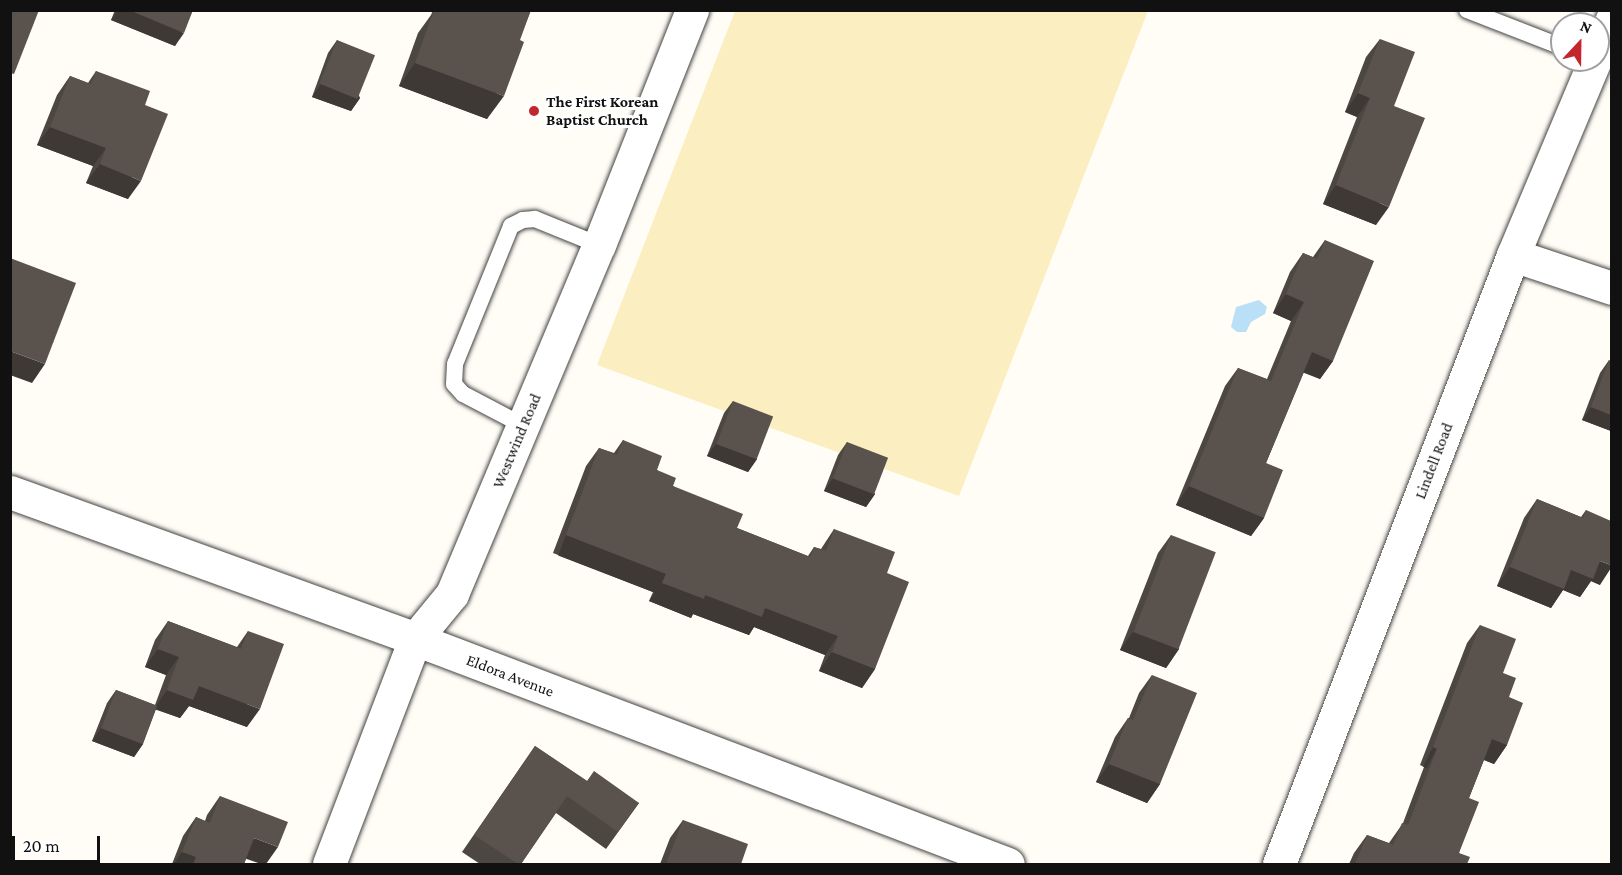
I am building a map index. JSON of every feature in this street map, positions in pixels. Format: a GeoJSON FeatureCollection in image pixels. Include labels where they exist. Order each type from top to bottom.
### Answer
{"type":"FeatureCollection","features":[{"type":"Feature","properties":{"kind":"street","name":"Westwind Road"},"geometry":{"type":"LineString","coordinates":[[330,864],[415,639],[452,594],[599,245],[692,10]]}},
{"type":"Feature","properties":{"kind":"street","name":"Lindell Road"},"geometry":{"type":"LineString","coordinates":[[1279,864],[1513,255],[1590,72]]}},
{"type":"Feature","properties":{"kind":"street"},"geometry":{"type":"LineString","coordinates":[[1513,255],[1611,288]]}},
{"type":"Feature","properties":{"kind":"street","name":"Eldora Avenue"},"geometry":{"type":"LineString","coordinates":[[10,492],[415,639],[1008,864]]}},
{"type":"Feature","properties":{"kind":"lane"},"geometry":{"type":"LineString","coordinates":[[1467,10],[1487,14],[1550,42]]}},
{"type":"Feature","properties":{"kind":"lane"},"geometry":{"type":"LineString","coordinates":[[524,426],[463,394],[454,384],[455,364],[511,225],[523,220],[535,219],[599,245]]}},
{"type":"Feature","properties":{"kind":"sand"},"geometry":{"type":"Polygon","coordinates":[[[735,11],[1148,11],[959,496],[597,365],[735,11]]]}},
{"type":"Feature","properties":{"kind":"water"},"geometry":{"type":"Polygon","coordinates":[[[1259,300],[1267,307],[1265,314],[1251,322],[1246,332],[1237,332],[1231,327],[1236,307],[1259,300]]]}},
{"type":"Feature","properties":{"kind":"building"},"geometry":{"type":"Polygon","coordinates":[[[10,10],[39,10],[14,74],[10,73],[10,10]]]}},
{"type":"Feature","properties":{"kind":"building"},"geometry":{"type":"Polygon","coordinates":[[[129,10],[193,10],[184,33],[129,10]]]}},
{"type":"Feature","properties":{"kind":"building"},"geometry":{"type":"Polygon","coordinates":[[[434,10],[531,10],[520,40],[524,42],[504,96],[415,63],[434,10]]]}},
{"type":"Feature","properties":{"kind":"building"},"geometry":{"type":"Polygon","coordinates":[[[1380,39],[1415,52],[1394,106],[1425,118],[1389,207],[1336,185],[1370,98],[1358,93],[1380,39]]]}},
{"type":"Feature","properties":{"kind":"building"},"geometry":{"type":"Polygon","coordinates":[[[337,40],[375,55],[357,99],[319,84],[337,40]]]}},
{"type":"Feature","properties":{"kind":"building"},"geometry":{"type":"Polygon","coordinates":[[[96,71],[150,91],[145,105],[168,114],[141,181],[100,164],[106,148],[50,127],[70,76],[91,84],[96,71]]]}},
{"type":"Feature","properties":{"kind":"building"},"geometry":{"type":"Polygon","coordinates":[[[1325,240],[1374,261],[1333,361],[1312,352],[1266,463],[1283,470],[1264,518],[1189,486],[1238,368],[1271,381],[1304,302],[1286,294],[1303,253],[1317,259],[1325,240]]]}},
{"type":"Feature","properties":{"kind":"building"},"geometry":{"type":"Polygon","coordinates":[[[10,258],[76,283],[45,364],[10,351],[10,258]]]}},
{"type":"Feature","properties":{"kind":"building"},"geometry":{"type":"Polygon","coordinates":[[[1609,360],[1611,361],[1611,415],[1591,407],[1609,360]]]}},
{"type":"Feature","properties":{"kind":"building"},"geometry":{"type":"Polygon","coordinates":[[[733,401],[773,416],[757,459],[717,444],[733,401]]]}},
{"type":"Feature","properties":{"kind":"building"},"geometry":{"type":"Polygon","coordinates":[[[623,440],[662,456],[657,470],[676,478],[673,486],[743,514],[737,528],[810,557],[814,547],[826,551],[834,529],[895,552],[887,573],[909,582],[875,669],[832,652],[838,636],[765,608],[762,617],[705,595],[704,599],[662,583],[666,574],[566,535],[599,448],[617,455],[623,440]]]}},
{"type":"Feature","properties":{"kind":"building"},"geometry":{"type":"Polygon","coordinates":[[[847,442],[888,458],[874,494],[833,478],[847,442]]]}},
{"type":"Feature","properties":{"kind":"building"},"geometry":{"type":"Polygon","coordinates":[[[1537,499],[1583,518],[1586,510],[1611,521],[1611,565],[1600,561],[1593,579],[1571,570],[1564,589],[1510,567],[1537,499]]]}},
{"type":"Feature","properties":{"kind":"building"},"geometry":{"type":"Polygon","coordinates":[[[1171,535],[1216,552],[1179,649],[1134,632],[1171,535]]]}},
{"type":"Feature","properties":{"kind":"building"},"geometry":{"type":"Polygon","coordinates":[[[168,621],[241,649],[248,631],[284,644],[260,709],[199,686],[193,700],[167,690],[179,657],[158,649],[168,621]]]}},
{"type":"Feature","properties":{"kind":"building"},"geometry":{"type":"Polygon","coordinates":[[[1480,625],[1516,639],[1503,673],[1516,678],[1509,697],[1523,703],[1507,745],[1492,739],[1469,798],[1479,802],[1459,853],[1470,857],[1467,864],[1355,864],[1367,835],[1393,845],[1402,823],[1408,825],[1437,749],[1433,747],[1480,625]]]}},
{"type":"Feature","properties":{"kind":"building"},"geometry":{"type":"Polygon","coordinates":[[[1152,675],[1197,693],[1160,784],[1109,764],[1128,718],[1133,720],[1152,675]]]}},
{"type":"Feature","properties":{"kind":"building"},"geometry":{"type":"Polygon","coordinates":[[[116,690],[157,706],[142,744],[101,728],[116,690]]]}},
{"type":"Feature","properties":{"kind":"building"},"geometry":{"type":"Polygon","coordinates":[[[535,746],[587,781],[594,771],[639,803],[618,832],[567,796],[521,864],[474,835],[535,746]]]}},
{"type":"Feature","properties":{"kind":"building"},"geometry":{"type":"Polygon","coordinates":[[[220,796],[288,822],[278,847],[254,838],[244,864],[194,864],[196,857],[182,852],[196,817],[210,823],[220,796]]]}},
{"type":"Feature","properties":{"kind":"building"},"geometry":{"type":"Polygon","coordinates":[[[683,820],[748,844],[741,864],[666,864],[683,820]]]}},
{"type":"Feature","properties":{"kind":"place","name":"The First Korean Baptist Church"},"geometry":{"type":"Point","coordinates":[534,111]}}]}
